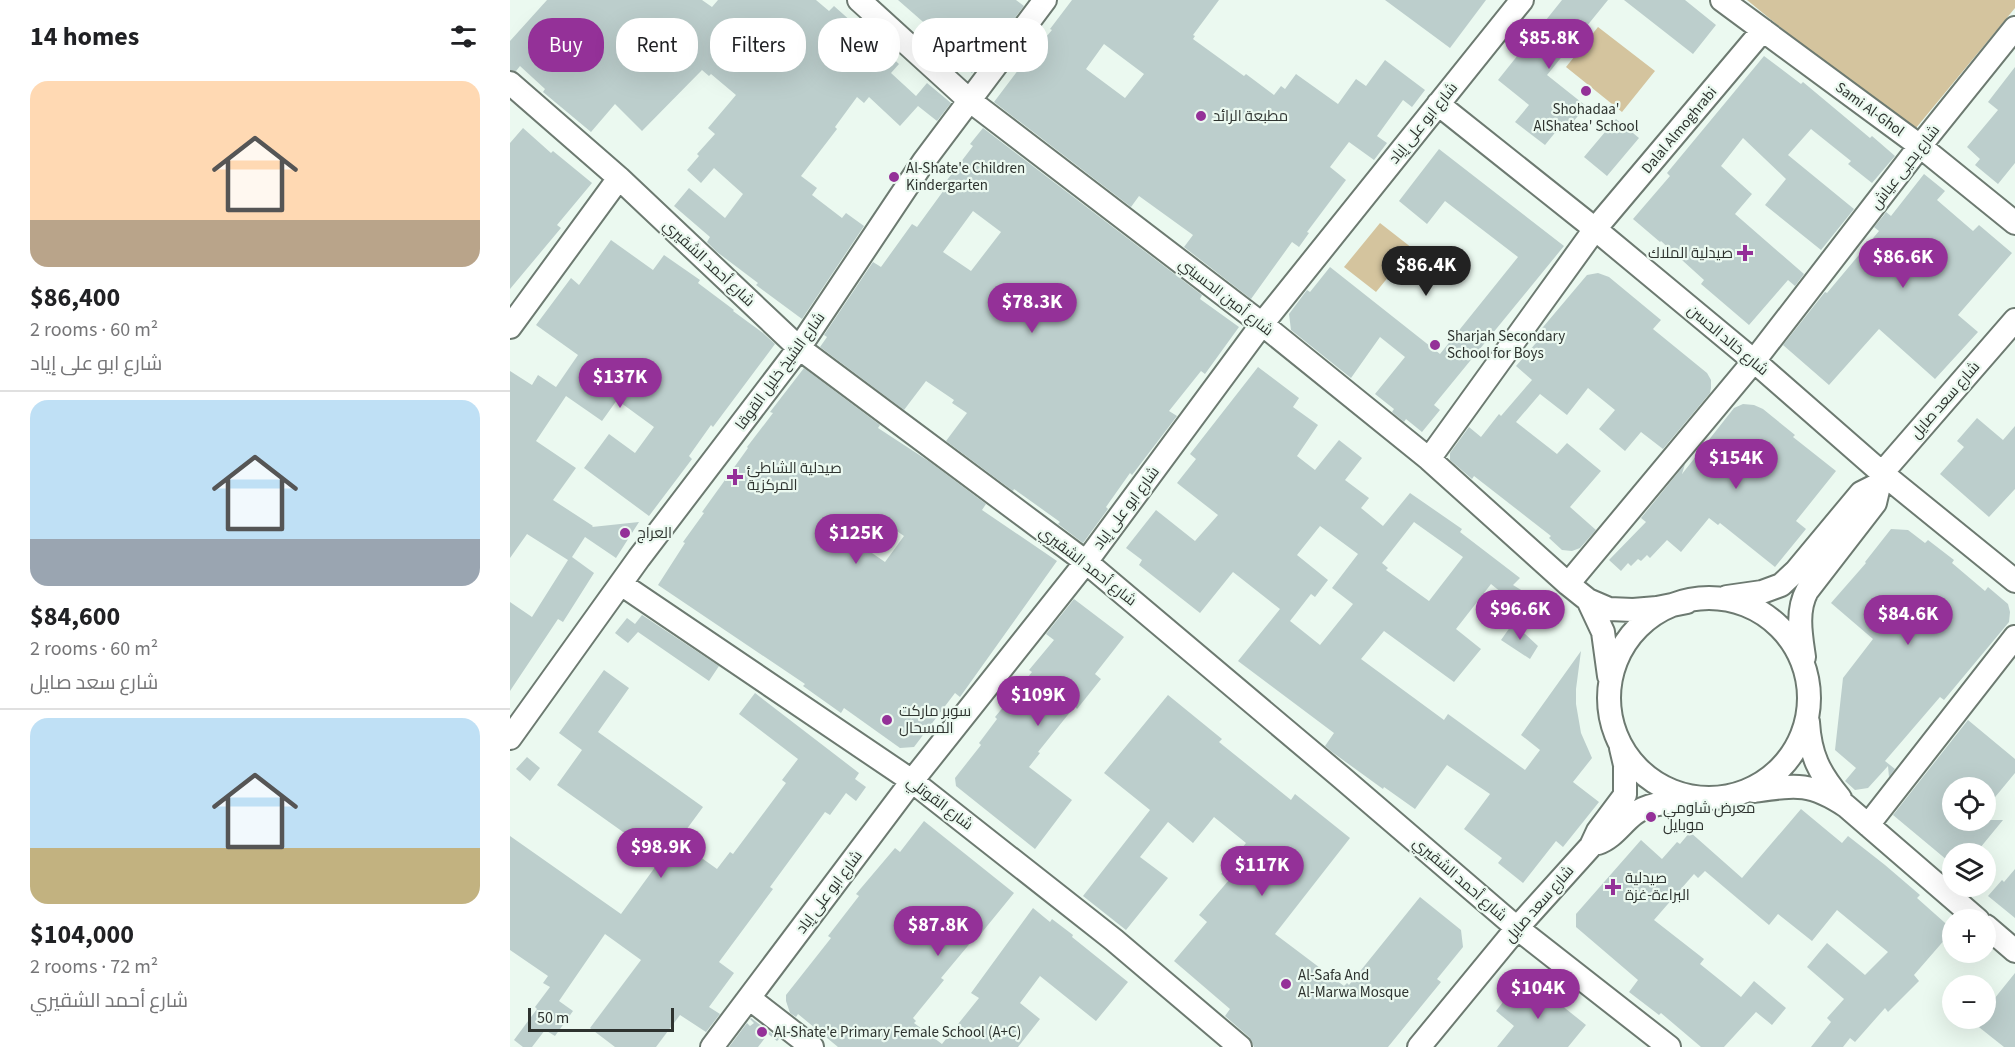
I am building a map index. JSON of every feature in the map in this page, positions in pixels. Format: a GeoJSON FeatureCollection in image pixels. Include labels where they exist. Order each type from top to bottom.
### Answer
{"type":"FeatureCollection","features":[{"type":"Feature","properties":{"kind":"street","name":"شارع أمين الحسيني"},"geometry":{"type":"LineString","coordinates":[[859,0],[969,100],[1262,324],[1429,459],[1588,600],[1609,609],[1620,610],[1657,608],[1687,602]]}},
{"type":"Feature","properties":{"kind":"street","name":"شارع الشيخ خليل القوقا"},"geometry":{"type":"LineString","coordinates":[[510,738],[621,584],[798,348],[924,161],[1045,0]]}},
{"type":"Feature","properties":{"kind":"street","name":"شارع ابو على إياد"},"geometry":{"type":"LineString","coordinates":[[712,1047],[912,781],[1086,562],[1262,324],[1522,0]]}},
{"type":"Feature","properties":{"kind":"street","name":"Sami Al-Ghol"},"geometry":{"type":"LineString","coordinates":[[1722,0],[1920,146],[2015,223]]}},
{"type":"Feature","properties":{"kind":"street","name":"شارع يحيى عياش"},"geometry":{"type":"LineString","coordinates":[[1568,584],[1754,361],[1920,146],[2015,28]]}},
{"type":"Feature","properties":{"kind":"street","name":"Dalal Almoghrabi"},"geometry":{"type":"LineString","coordinates":[[1429,459],[1595,229],[1763,30]]}},
{"type":"Feature","properties":{"kind":"street","name":"شارع أحمد الشقيري"},"geometry":{"type":"LineString","coordinates":[[510,83],[619,178],[798,348],[1086,562],[1517,928],[1669,1047]]}},
{"type":"Feature","properties":{"kind":"street","name":"شارع خالد الحسن"},"geometry":{"type":"LineString","coordinates":[[1438,104],[1595,229],[1754,361],[1881,478],[2015,581]]}},
{"type":"Feature","properties":{"kind":"street"},"geometry":{"type":"LineString","coordinates":[[510,327],[619,178]]}},
{"type":"Feature","properties":{"kind":"street","name":"شارع سعد صايل"},"geometry":{"type":"LineString","coordinates":[[1711,599],[1762,592],[1781,585],[1796,571],[1861,493],[1881,478],[2015,320]]}},
{"type":"Feature","properties":{"kind":"street","name":"شارع سعد صايل"},"geometry":{"type":"LineString","coordinates":[[1806,675],[1800,623],[1804,596],[1875,503],[1881,478]]}},
{"type":"Feature","properties":{"kind":"street","name":"شارع القوتلي"},"geometry":{"type":"LineString","coordinates":[[621,584],[912,781],[1114,940],[1240,1047]]}},
{"type":"Feature","properties":{"kind":"street"},"geometry":{"type":"LineString","coordinates":[[1846,806],[1819,769],[1811,749],[1809,692],[1806,675],[1794,645],[1772,621],[1737,602],[1711,599],[1687,602],[1663,610],[1651,617],[1628,638],[1611,679],[1610,713],[1620,742],[1629,758],[1651,779],[1676,792],[1701,797],[1726,796],[1786,786],[1809,787],[1829,795],[1846,806],[1965,909]]}},
{"type":"Feature","properties":{"kind":"street","name":"شارع أمين الحسيني"},"geometry":{"type":"LineString","coordinates":[[1588,600],[1599,621],[1606,643],[1609,696]]}},
{"type":"Feature","properties":{"kind":"street"},"geometry":{"type":"LineString","coordinates":[[1868,825],[2015,637]]}},
{"type":"Feature","properties":{"kind":"street"},"geometry":{"type":"LineString","coordinates":[[1738,793],[1761,783],[1783,766],[1800,740],[1808,714]]}},
{"type":"Feature","properties":{"kind":"street","name":"شارع سعد صايل"},"geometry":{"type":"LineString","coordinates":[[1419,1047],[1517,928],[1591,846],[1598,831],[1625,795],[1625,765],[1620,742]]}},
{"type":"Feature","properties":{"kind":"street","name":"شارع سعد صايل"},"geometry":{"type":"LineString","coordinates":[[1591,846],[1605,841],[1634,813],[1642,809],[1652,805],[1701,797]]}},
{"type":"Feature","properties":{"kind":"street"},"geometry":{"type":"LineString","coordinates":[[1996,935],[2015,951]]}},
{"type":"Feature","properties":{"kind":"street"},"geometry":{"type":"LineString","coordinates":[[749,998],[812,1047]]}},
{"type":"Feature","properties":{"kind":"shaded area"},"geometry":{"type":"Polygon","coordinates":[[[1747,0],[2015,0],[2015,8],[1911,134],[1747,0]]]}},
{"type":"Feature","properties":{"kind":"shaded area"},"geometry":{"type":"Polygon","coordinates":[[[1598,27],[1655,71],[1622,112],[1566,67],[1598,27]]]}},
{"type":"Feature","properties":{"kind":"shaded area"},"geometry":{"type":"Polygon","coordinates":[[[1380,223],[1412,248],[1376,292],[1344,267],[1380,223]]]}},
{"type":"Feature","properties":{"kind":"building"},"geometry":{"type":"Polygon","coordinates":[[[547,0],[702,0],[712,7],[718,0],[816,0],[829,11],[834,6],[847,18],[818,18],[818,72],[892,72],[916,96],[927,83],[951,103],[937,121],[918,106],[900,126],[869,97],[864,103],[857,97],[835,127],[837,129],[801,176],[817,188],[812,195],[842,218],[846,213],[864,226],[802,319],[717,252],[707,242],[710,237],[674,206],[689,188],[725,218],[743,194],[714,168],[701,183],[687,170],[699,156],[697,154],[715,134],[708,128],[736,95],[711,74],[709,76],[702,70],[642,131],[615,104],[591,132],[543,92],[545,89],[520,66],[516,71],[510,70],[510,41],[528,21],[528,72],[604,72],[604,18],[531,18],[547,0]]]}},
{"type":"Feature","properties":{"kind":"building"},"geometry":{"type":"Polygon","coordinates":[[[898,0],[1016,0],[1024,6],[1015,18],[919,18],[898,0]]]}},
{"type":"Feature","properties":{"kind":"building"},"geometry":{"type":"Polygon","coordinates":[[[1072,0],[1219,0],[1193,35],[1195,36],[1193,39],[1274,95],[1281,86],[1285,89],[1296,74],[1338,104],[1356,79],[1366,86],[1385,60],[1425,90],[1412,107],[1403,100],[1377,136],[1387,143],[1374,160],[1349,142],[1330,167],[1346,180],[1307,232],[1309,233],[1299,247],[1292,242],[1251,299],[1184,247],[1193,235],[1139,196],[1131,207],[994,102],[1017,72],[1048,72],[1048,35],[1052,30],[1050,29],[1072,0]],[[1104,44],[1086,69],[1125,98],[1144,74],[1104,44]]]}},
{"type":"Feature","properties":{"kind":"building"},"geometry":{"type":"Polygon","coordinates":[[[1385,0],[1486,0],[1450,48],[1385,0]]]}},
{"type":"Feature","properties":{"kind":"building"},"geometry":{"type":"Polygon","coordinates":[[[1562,0],[1608,0],[1547,75],[1586,106],[1564,133],[1558,129],[1545,145],[1515,122],[1529,105],[1498,80],[1562,0]]]}},
{"type":"Feature","properties":{"kind":"building"},"geometry":{"type":"Polygon","coordinates":[[[1624,0],[1685,0],[1716,25],[1693,54],[1624,0]]]}},
{"type":"Feature","properties":{"kind":"building"},"geometry":{"type":"Polygon","coordinates":[[[1764,56],[1801,84],[1803,82],[1895,156],[1872,183],[1848,164],[1851,161],[1811,129],[1788,155],[1854,209],[1821,250],[1765,205],[1786,179],[1743,138],[1721,166],[1752,194],[1735,214],[1804,274],[1795,286],[1788,280],[1749,325],[1701,284],[1704,280],[1633,219],[1670,176],[1667,173],[1764,56]]]}},
{"type":"Feature","properties":{"kind":"building"},"geometry":{"type":"Polygon","coordinates":[[[2015,67],[2015,163],[1998,184],[1975,165],[1980,159],[1967,147],[1998,110],[1988,102],[2015,67]]]}},
{"type":"Feature","properties":{"kind":"building"},"geometry":{"type":"Polygon","coordinates":[[[1616,119],[1639,138],[1607,176],[1584,157],[1616,119]]]}},
{"type":"Feature","properties":{"kind":"building"},"geometry":{"type":"Polygon","coordinates":[[[523,128],[551,153],[553,151],[592,183],[557,225],[561,228],[510,289],[510,143],[523,128]]]}},
{"type":"Feature","properties":{"kind":"building"},"geometry":{"type":"Polygon","coordinates":[[[983,128],[1202,295],[1200,299],[1239,327],[1205,374],[1201,371],[1169,411],[1177,416],[1132,475],[1130,473],[1106,507],[1108,509],[1083,543],[1058,524],[1060,522],[1014,489],[1013,491],[946,441],[967,413],[952,403],[954,400],[926,381],[904,410],[820,347],[827,337],[824,335],[873,262],[881,267],[912,224],[917,227],[944,190],[941,188],[973,146],[970,144],[983,128]],[[973,211],[943,252],[971,271],[1001,232],[973,211]]]}},
{"type":"Feature","properties":{"kind":"building"},"geometry":{"type":"Polygon","coordinates":[[[1439,149],[1564,246],[1434,405],[1440,410],[1422,432],[1406,419],[1404,422],[1392,412],[1394,409],[1375,394],[1405,357],[1380,337],[1351,378],[1291,330],[1289,314],[1307,290],[1310,292],[1330,267],[1440,354],[1518,257],[1445,201],[1427,224],[1399,201],[1439,149]]]}},
{"type":"Feature","properties":{"kind":"building"},"geometry":{"type":"Polygon","coordinates":[[[1924,174],[1945,191],[1937,200],[1973,231],[1979,225],[2012,253],[1958,315],[1978,332],[1935,379],[1879,329],[1829,385],[1783,345],[1825,292],[1827,293],[1879,231],[1874,227],[1886,212],[1891,216],[1924,174]]]}},
{"type":"Feature","properties":{"kind":"building"},"geometry":{"type":"Polygon","coordinates":[[[611,240],[653,270],[664,255],[700,280],[698,283],[775,344],[713,427],[711,425],[689,456],[692,459],[649,516],[584,468],[609,434],[635,453],[654,427],[617,400],[602,421],[566,396],[536,441],[576,468],[553,500],[592,527],[639,522],[616,558],[585,537],[572,557],[594,573],[563,622],[558,619],[510,691],[510,602],[532,617],[568,560],[527,534],[510,558],[510,371],[532,385],[538,375],[556,387],[578,355],[536,325],[571,278],[579,285],[611,240]]]}},
{"type":"Feature","properties":{"kind":"building"},"geometry":{"type":"Polygon","coordinates":[[[1598,273],[1609,277],[1661,320],[1653,329],[1707,373],[1711,380],[1711,388],[1710,393],[1663,449],[1641,432],[1625,451],[1599,429],[1615,410],[1588,388],[1567,415],[1540,394],[1516,422],[1557,454],[1567,443],[1601,471],[1570,507],[1596,530],[1580,548],[1572,551],[1562,550],[1549,538],[1551,536],[1474,476],[1472,479],[1450,460],[1450,453],[1469,427],[1481,437],[1499,414],[1501,416],[1532,380],[1516,366],[1542,336],[1538,333],[1587,275],[1598,273]]]}},
{"type":"Feature","properties":{"kind":"building"},"geometry":{"type":"Polygon","coordinates":[[[1258,367],[1299,398],[1293,407],[1318,425],[1297,456],[1315,470],[1339,440],[1362,458],[1345,480],[1369,498],[1361,508],[1383,526],[1410,493],[1462,529],[1460,532],[1520,578],[1513,585],[1536,599],[1525,612],[1491,584],[1456,629],[1481,649],[1454,682],[1384,631],[1361,659],[1444,720],[1448,714],[1525,770],[1540,750],[1521,735],[1581,651],[1576,704],[1581,733],[1592,758],[1573,782],[1599,802],[1563,847],[1556,841],[1523,883],[1498,863],[1502,858],[1464,829],[1490,794],[1447,765],[1415,809],[1332,752],[1325,746],[1334,733],[1238,661],[1280,609],[1233,572],[1200,613],[1139,565],[1142,560],[1126,548],[1156,510],[1195,541],[1218,515],[1177,483],[1196,459],[1190,454],[1258,367]],[[1414,522],[1382,563],[1388,568],[1386,570],[1429,601],[1463,557],[1414,522]],[[1320,526],[1297,555],[1328,580],[1315,597],[1311,594],[1290,621],[1320,645],[1353,604],[1332,588],[1358,554],[1320,526]]]}},
{"type":"Feature","properties":{"kind":"building"},"geometry":{"type":"Polygon","coordinates":[[[804,368],[880,425],[878,428],[930,462],[986,504],[982,510],[1057,561],[960,697],[955,693],[914,747],[900,748],[844,708],[841,713],[803,686],[805,684],[658,585],[685,543],[683,542],[704,513],[702,512],[773,413],[770,412],[804,368]],[[874,515],[856,542],[885,562],[904,536],[874,515]]]}},
{"type":"Feature","properties":{"kind":"building"},"geometry":{"type":"Polygon","coordinates":[[[1743,404],[1763,409],[1795,435],[1793,437],[1836,471],[1796,521],[1806,529],[1775,567],[1720,523],[1718,525],[1709,518],[1681,552],[1667,540],[1650,558],[1647,555],[1641,561],[1638,559],[1631,566],[1628,563],[1621,571],[1609,560],[1646,522],[1641,518],[1685,464],[1682,474],[1734,408],[1743,404]]]}},
{"type":"Feature","properties":{"kind":"building"},"geometry":{"type":"Polygon","coordinates":[[[1977,418],[2003,440],[2015,426],[2015,489],[1989,517],[1940,474],[1964,447],[1957,441],[1977,418]]]}},
{"type":"Feature","properties":{"kind":"building"},"geometry":{"type":"Polygon","coordinates":[[[1891,529],[1908,530],[1925,543],[1928,540],[1954,560],[1952,563],[1985,591],[1988,587],[2008,604],[2009,622],[1944,700],[1940,697],[1885,761],[1895,769],[1889,777],[1888,766],[1868,788],[1855,790],[1845,781],[1856,768],[1835,750],[1843,678],[1873,639],[1831,603],[1866,563],[1891,529]]]}},
{"type":"Feature","properties":{"kind":"building"},"geometry":{"type":"Polygon","coordinates":[[[1074,599],[1124,637],[1095,674],[1101,679],[1077,709],[1075,706],[1038,752],[1040,753],[1029,767],[1072,800],[1035,849],[956,786],[955,778],[981,745],[979,743],[997,719],[995,717],[1032,672],[1029,670],[1054,640],[1046,634],[1074,599]]]}},
{"type":"Feature","properties":{"kind":"building"},"geometry":{"type":"Polygon","coordinates":[[[642,615],[719,666],[709,681],[638,632],[628,643],[615,633],[627,618],[635,624],[642,615]]]}},
{"type":"Feature","properties":{"kind":"building"},"geometry":{"type":"Polygon","coordinates":[[[1513,623],[1538,646],[1530,659],[1501,640],[1513,623]]]}},
{"type":"Feature","properties":{"kind":"building"},"geometry":{"type":"Polygon","coordinates":[[[604,670],[629,688],[598,732],[703,807],[678,841],[717,869],[730,852],[733,854],[786,783],[782,780],[798,759],[739,714],[755,693],[859,773],[855,779],[866,787],[856,801],[846,793],[830,815],[825,812],[770,887],[773,889],[719,962],[734,973],[709,1007],[720,1014],[706,1032],[680,1015],[656,1047],[615,1047],[590,1028],[641,960],[605,934],[559,1001],[573,1011],[555,1036],[545,1030],[532,1047],[523,1047],[514,1040],[550,987],[543,983],[548,976],[510,950],[510,836],[621,914],[661,859],[557,785],[582,750],[559,733],[604,670]]]}},
{"type":"Feature","properties":{"kind":"building"},"geometry":{"type":"Polygon","coordinates":[[[1168,695],[1222,739],[1219,742],[1291,800],[1295,794],[1350,838],[1275,934],[1344,986],[1347,983],[1349,985],[1420,897],[1461,930],[1463,947],[1437,979],[1441,982],[1388,1047],[1254,1047],[1249,1037],[1225,1016],[1230,1009],[1174,961],[1207,922],[1199,915],[1229,880],[1221,874],[1246,843],[1214,817],[1193,843],[1168,822],[1140,857],[1168,878],[1126,930],[1083,896],[1150,810],[1104,773],[1168,695]]]}},
{"type":"Feature","properties":{"kind":"building"},"geometry":{"type":"Polygon","coordinates":[[[1968,720],[2015,759],[2015,773],[1996,796],[1996,777],[1942,777],[1942,831],[1994,831],[1984,843],[1942,843],[1942,856],[1893,815],[1968,720]]]}},
{"type":"Feature","properties":{"kind":"building"},"geometry":{"type":"Polygon","coordinates":[[[527,757],[540,768],[530,781],[516,769],[527,757]]]}},
{"type":"Feature","properties":{"kind":"building"},"geometry":{"type":"Polygon","coordinates":[[[1801,809],[1842,843],[1848,836],[1920,895],[1917,898],[1942,920],[1942,943],[1914,975],[1919,981],[1888,1012],[1885,1008],[1855,1042],[1850,1038],[1843,1047],[1811,1047],[1831,1022],[1827,1018],[1844,999],[1807,967],[1827,943],[1865,975],[1888,952],[1837,910],[1812,941],[1778,914],[1769,925],[1705,871],[1698,878],[1694,874],[1654,920],[1704,959],[1700,964],[1741,997],[1754,981],[1786,1008],[1772,1025],[1756,1012],[1724,1047],[1701,1047],[1661,1013],[1659,1015],[1629,992],[1638,980],[1576,927],[1576,914],[1641,840],[1662,859],[1677,842],[1680,844],[1690,832],[1742,878],[1801,809]]]}},
{"type":"Feature","properties":{"kind":"building"},"geometry":{"type":"Polygon","coordinates":[[[1996,820],[2003,820],[1996,828],[1996,820]]]}},
{"type":"Feature","properties":{"kind":"building"},"geometry":{"type":"Polygon","coordinates":[[[924,821],[1014,893],[941,978],[944,980],[913,1018],[916,1021],[914,1023],[942,1044],[979,998],[971,993],[1033,908],[1050,922],[1052,919],[1073,935],[1072,937],[1128,982],[1096,1021],[1040,976],[1020,1003],[1040,1019],[1018,1047],[838,1047],[798,1014],[796,1017],[790,1013],[786,995],[831,938],[828,936],[859,896],[856,894],[895,848],[900,852],[924,821]]]}},
{"type":"Feature","properties":{"kind":"building"},"geometry":{"type":"Polygon","coordinates":[[[2015,869],[2015,918],[1989,897],[1996,897],[1996,887],[2002,880],[2004,882],[2015,869]]]}},
{"type":"Feature","properties":{"kind":"building"},"geometry":{"type":"Polygon","coordinates":[[[2015,973],[2015,1047],[2004,1047],[1981,1029],[1996,1029],[1996,997],[2015,973]]]}},
{"type":"Feature","properties":{"kind":"building"},"geometry":{"type":"Polygon","coordinates":[[[1517,984],[1535,984],[1586,1025],[1568,1047],[1497,1047],[1514,1026],[1496,1011],[1517,984]]]}},
{"type":"Feature","properties":{"kind":"building"},"geometry":{"type":"Polygon","coordinates":[[[751,1018],[779,1039],[777,1041],[768,1034],[758,1047],[729,1047],[747,1023],[750,1026],[754,1023],[751,1018]]]}},
{"type":"Feature","properties":{"kind":"place","name":"Shohadaa' AlShatea' School"},"geometry":{"type":"Point","coordinates":[1586,91]}},
{"type":"Feature","properties":{"kind":"place","name":"مطبعة الرائد"},"geometry":{"type":"Point","coordinates":[1201,116]}},
{"type":"Feature","properties":{"kind":"place","name":"Al-Shate'e Children Kindergarten"},"geometry":{"type":"Point","coordinates":[894,177]}},
{"type":"Feature","properties":{"kind":"place","name":"صيدلية الملاك"},"geometry":{"type":"Point","coordinates":[1745,253]}},
{"type":"Feature","properties":{"kind":"place","name":"Sharjah Secondary School for Boys"},"geometry":{"type":"Point","coordinates":[1435,345]}},
{"type":"Feature","properties":{"kind":"place","name":"صيدلية الشاطئ المركزية"},"geometry":{"type":"Point","coordinates":[735,477]}},
{"type":"Feature","properties":{"kind":"place","name":"العراج"},"geometry":{"type":"Point","coordinates":[625,533]}},
{"type":"Feature","properties":{"kind":"place","name":"سوبر ماركت المسحال"},"geometry":{"type":"Point","coordinates":[887,720]}},
{"type":"Feature","properties":{"kind":"place","name":"معرض شاومي موبايل"},"geometry":{"type":"Point","coordinates":[1651,817]}},
{"type":"Feature","properties":{"kind":"place","name":"صيدلية البراءة-غزة"},"geometry":{"type":"Point","coordinates":[1613,887]}},
{"type":"Feature","properties":{"kind":"place","name":"Al-Safa And Al-Marwa Mosque"},"geometry":{"type":"Point","coordinates":[1286,984]}},
{"type":"Feature","properties":{"kind":"place","name":"Al-Shate'e Primary Female School (A+C)"},"geometry":{"type":"Point","coordinates":[762,1032]}}]}
